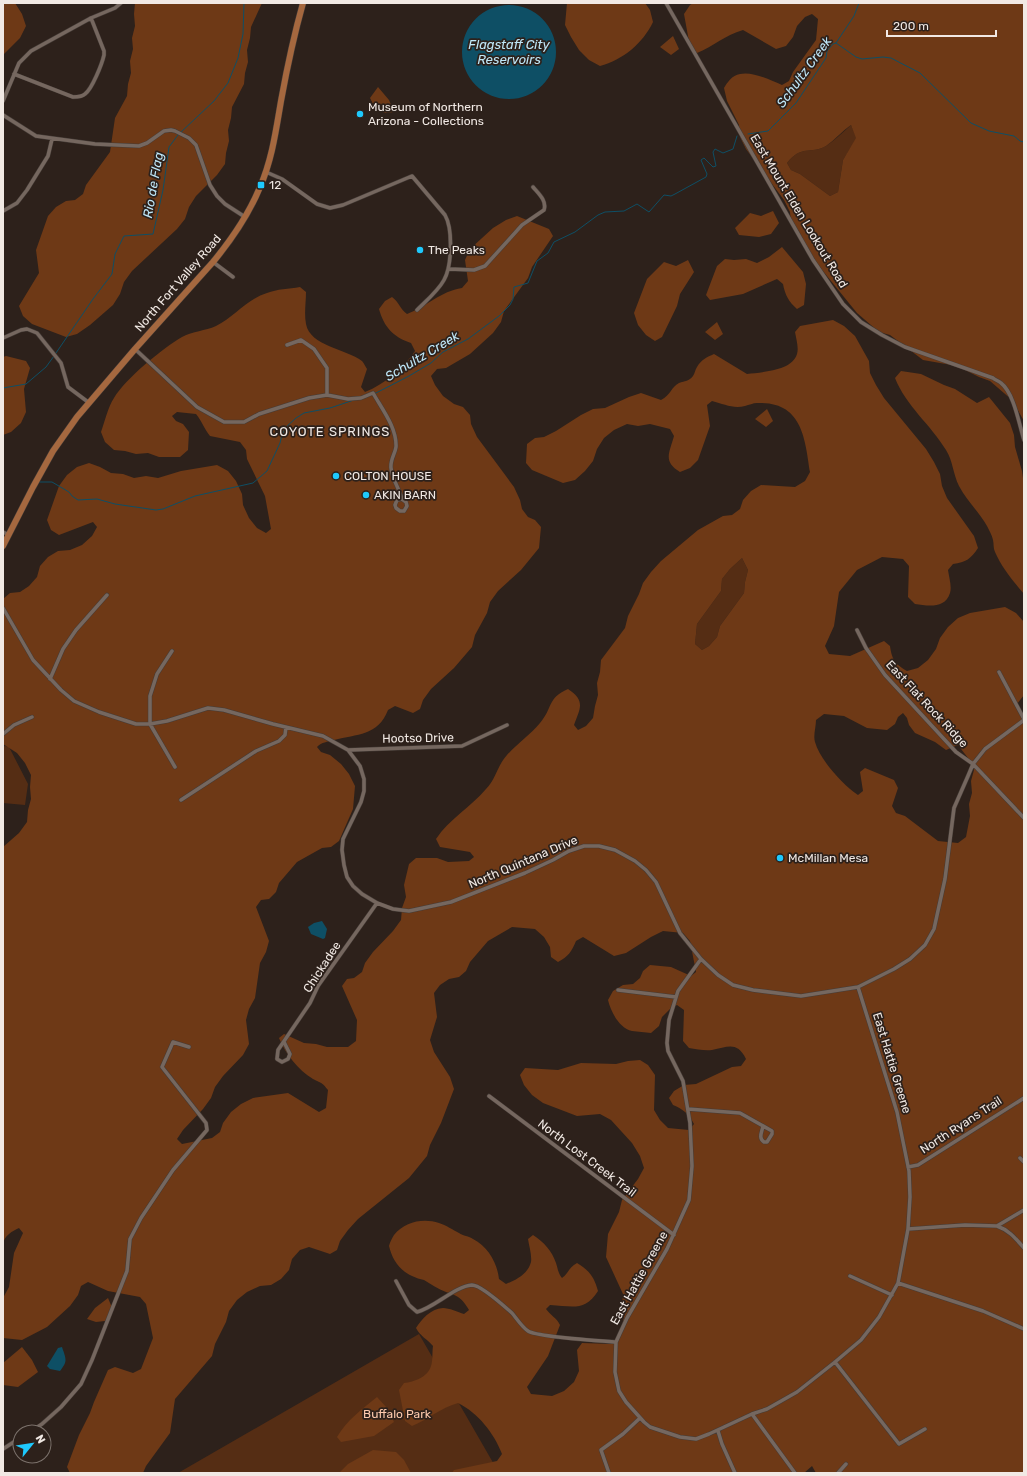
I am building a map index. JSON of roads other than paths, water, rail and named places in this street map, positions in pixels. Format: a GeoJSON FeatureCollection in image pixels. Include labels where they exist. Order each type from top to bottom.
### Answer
{"type":"FeatureCollection","features":[{"type":"Feature","properties":{"kind":"main road","name":"North Fort Valley Road"},"geometry":{"type":"LineString","coordinates":[[3,546],[6,534],[53,451],[88,402],[213,262],[245,217],[266,172],[303,3]]}},
{"type":"Feature","properties":{"kind":"street"},"geometry":{"type":"LineString","coordinates":[[3,101],[19,63],[31,51],[91,18],[115,8],[121,3]]}},
{"type":"Feature","properties":{"kind":"street","name":"East Mount Elden Lookout Road"},"geometry":{"type":"LineString","coordinates":[[666,3],[813,260],[843,304],[862,322],[905,347],[993,378],[1002,383],[1009,393],[1024,440]]}},
{"type":"Feature","properties":{"kind":"street"},"geometry":{"type":"LineString","coordinates":[[14,74],[73,97],[79,97],[86,94],[91,87],[104,55],[104,51],[91,18]]}},
{"type":"Feature","properties":{"kind":"street"},"geometry":{"type":"LineString","coordinates":[[3,115],[36,136],[52,139],[136,147],[147,143],[164,131],[175,131],[189,138],[199,151],[210,185],[217,196],[225,204],[245,217]]}},
{"type":"Feature","properties":{"kind":"street"},"geometry":{"type":"LineString","coordinates":[[3,212],[17,203],[27,190],[48,156],[52,139]]}},
{"type":"Feature","properties":{"kind":"street"},"geometry":{"type":"LineString","coordinates":[[266,172],[282,179],[317,204],[330,208],[343,205],[412,176],[445,215],[451,232],[449,268],[444,280],[417,310]]}},
{"type":"Feature","properties":{"kind":"street"},"geometry":{"type":"LineString","coordinates":[[449,268],[474,270],[485,266],[522,225],[544,210],[544,200],[533,187]]}},
{"type":"Feature","properties":{"kind":"street"},"geometry":{"type":"LineString","coordinates":[[213,262],[233,277]]}},
{"type":"Feature","properties":{"kind":"street"},"geometry":{"type":"LineString","coordinates":[[3,338],[27,329],[38,333],[61,363],[68,387],[88,402]]}},
{"type":"Feature","properties":{"kind":"street"},"geometry":{"type":"LineString","coordinates":[[287,345],[301,340],[314,349],[327,368],[327,395]]}},
{"type":"Feature","properties":{"kind":"street"},"geometry":{"type":"LineString","coordinates":[[135,349],[197,407],[224,422],[244,422],[259,414],[309,398],[327,395],[348,399],[361,398],[373,394],[395,435],[396,448],[390,465],[392,478],[400,491],[402,499]]}},
{"type":"Feature","properties":{"kind":"street"},"geometry":{"type":"LineString","coordinates":[[50,679],[63,649],[76,630],[107,595]]}},
{"type":"Feature","properties":{"kind":"street","name":"North Quintana Drive"},"geometry":{"type":"LineString","coordinates":[[3,608],[33,660],[50,679],[74,701],[99,712],[136,724],[150,724],[167,721],[208,708],[224,710],[323,736],[348,750],[360,766],[364,779],[364,791],[362,802],[343,839],[342,850],[344,865],[352,886],[377,903],[394,909],[409,911],[451,902],[525,873],[569,851],[584,846],[600,846],[615,850],[635,861],[646,870],[656,882],[680,933],[700,959],[718,975],[733,984],[753,990],[801,996],[858,987],[894,969],[910,959],[925,945],[934,929],[945,879],[954,808],[973,764],[985,749],[1024,719]]}},
{"type":"Feature","properties":{"kind":"street","name":"East Flat Rock Ridge"},"geometry":{"type":"LineString","coordinates":[[857,630],[866,648],[885,675],[956,752],[973,764],[1024,818]]}},
{"type":"Feature","properties":{"kind":"street"},"geometry":{"type":"LineString","coordinates":[[172,652],[158,674],[150,696],[150,724],[175,766]]}},
{"type":"Feature","properties":{"kind":"street"},"geometry":{"type":"LineString","coordinates":[[1000,672],[1024,719]]}},
{"type":"Feature","properties":{"kind":"street"},"geometry":{"type":"LineString","coordinates":[[3,734],[14,725],[32,718]]}},
{"type":"Feature","properties":{"kind":"street","name":"Hootso Drive"},"geometry":{"type":"LineString","coordinates":[[348,750],[462,746],[507,725]]}},
{"type":"Feature","properties":{"kind":"street"},"geometry":{"type":"LineString","coordinates":[[181,800],[256,751],[279,741],[285,735],[286,727]]}},
{"type":"Feature","properties":{"kind":"street","name":"Chickadee"},"geometry":{"type":"LineString","coordinates":[[284,1042],[290,1054],[288,1059],[282,1062],[277,1059],[278,1050],[310,1003],[318,986],[377,903]]}},
{"type":"Feature","properties":{"kind":"street","name":"East Hattie Greene"},"geometry":{"type":"LineString","coordinates":[[700,959],[676,997],[668,1020],[667,1043],[668,1051],[683,1081],[688,1109],[692,1166],[690,1200],[674,1235],[630,1312],[616,1342],[615,1372],[619,1391],[626,1402],[650,1427],[680,1437],[696,1439],[718,1431],[782,1401],[835,1362],[861,1340],[879,1317],[898,1283],[908,1229],[910,1196],[908,1167],[897,1112],[858,987]]}},
{"type":"Feature","properties":{"kind":"street"},"geometry":{"type":"LineString","coordinates":[[618,990],[676,997]]}},
{"type":"Feature","properties":{"kind":"street"},"geometry":{"type":"LineString","coordinates":[[42,1424],[61,1407],[81,1384],[92,1360],[127,1270],[130,1239],[141,1218],[173,1170],[206,1130],[205,1122],[162,1067],[173,1042],[190,1047]]}},
{"type":"Feature","properties":{"kind":"street","name":"North Lost Creek Trail"},"geometry":{"type":"LineString","coordinates":[[489,1096],[674,1235]]}},
{"type":"Feature","properties":{"kind":"street","name":"North Ryans Trail"},"geometry":{"type":"LineString","coordinates":[[908,1167],[918,1165],[1024,1098]]}},
{"type":"Feature","properties":{"kind":"street"},"geometry":{"type":"LineString","coordinates":[[688,1109],[740,1113],[772,1131],[772,1134],[767,1142],[761,1140],[760,1137],[763,1126]]}},
{"type":"Feature","properties":{"kind":"street"},"geometry":{"type":"LineString","coordinates":[[1020,1158],[1024,1162]]}},
{"type":"Feature","properties":{"kind":"street"},"geometry":{"type":"LineString","coordinates":[[997,1226],[1024,1210]]}},
{"type":"Feature","properties":{"kind":"street"},"geometry":{"type":"LineString","coordinates":[[908,1229],[965,1225],[997,1226],[1005,1229],[1024,1248]]}},
{"type":"Feature","properties":{"kind":"street"},"geometry":{"type":"LineString","coordinates":[[850,1276],[892,1294]]}},
{"type":"Feature","properties":{"kind":"street"},"geometry":{"type":"LineString","coordinates":[[396,1281],[409,1304],[417,1312],[450,1294],[472,1285],[480,1287],[511,1313],[529,1332],[553,1336],[616,1342]]}},
{"type":"Feature","properties":{"kind":"street"},"geometry":{"type":"LineString","coordinates":[[898,1283],[963,1304],[1024,1329]]}},
{"type":"Feature","properties":{"kind":"street"},"geometry":{"type":"LineString","coordinates":[[835,1362],[899,1444],[925,1429]]}},
{"type":"Feature","properties":{"kind":"street"},"geometry":{"type":"LineString","coordinates":[[752,1414],[795,1473]]}},
{"type":"Feature","properties":{"kind":"street"},"geometry":{"type":"LineString","coordinates":[[609,1473],[601,1450],[623,1434],[640,1418]]}},
{"type":"Feature","properties":{"kind":"street"},"geometry":{"type":"LineString","coordinates":[[718,1431],[735,1473]]}},
{"type":"Feature","properties":{"kind":"street"},"geometry":{"type":"LineString","coordinates":[[3,1449],[12,1443]]}},
{"type":"Feature","properties":{"kind":"street"},"geometry":{"type":"LineString","coordinates":[[838,1473],[846,1464]]}},
{"type":"Feature","properties":{"kind":"water","name":"Flagstaff City Reservoirs"},"geometry":{"type":"Polygon","coordinates":[[[509,5],[527,9],[542,19],[552,34],[556,52],[552,70],[542,85],[527,95],[509,99],[491,95],[476,85],[466,70],[462,52],[466,34],[476,19],[491,9],[509,5]]]}},
{"type":"Feature","properties":{"kind":"water"},"geometry":{"type":"Polygon","coordinates":[[[322,921],[327,929],[325,938],[323,939],[311,934],[308,927],[314,923],[322,921]]]}},
{"type":"Feature","properties":{"kind":"water"},"geometry":{"type":"Polygon","coordinates":[[[62,1347],[65,1357],[64,1365],[60,1371],[50,1369],[47,1366],[58,1348],[62,1347]]]}},
{"type":"Feature","properties":{"kind":"waterway","name":"Rio de Flag"},"geometry":{"type":"LineString","coordinates":[[180,133],[214,101],[228,83],[238,58],[243,34],[244,3]]}},
{"type":"Feature","properties":{"kind":"waterway","name":"Schultz Creek"},"geometry":{"type":"LineString","coordinates":[[748,134],[768,131],[796,103],[826,58],[827,51],[833,44],[836,43],[854,16],[859,3]]}},
{"type":"Feature","properties":{"kind":"waterway"},"geometry":{"type":"LineString","coordinates":[[836,43],[856,57],[862,59],[883,57],[891,58],[920,73],[971,123],[989,131],[1014,136],[1020,141],[1024,142]]}},
{"type":"Feature","properties":{"kind":"waterway","name":"Rio de Flag"},"geometry":{"type":"LineString","coordinates":[[56,353],[112,274],[115,254],[124,236],[153,234],[163,190],[169,147],[178,135]]}},
{"type":"Feature","properties":{"kind":"waterway","name":"Schultz Creek"},"geometry":{"type":"LineString","coordinates":[[374,394],[431,363],[443,352],[468,339],[499,316],[510,305],[513,299],[514,287],[528,283],[537,261],[548,253],[554,242],[575,232],[598,215],[605,212],[624,211],[637,204],[649,212],[664,195],[671,196],[706,177],[707,174],[701,160],[704,158],[713,167],[716,166],[713,152],[715,149],[723,153],[733,149],[737,136]]}},
{"type":"Feature","properties":{"kind":"waterway","name":"Rio de Flag"},"geometry":{"type":"LineString","coordinates":[[3,388],[26,384],[46,367],[54,356]]}},
{"type":"Feature","properties":{"kind":"waterway","name":"Schultz Creek"},"geometry":{"type":"LineString","coordinates":[[39,482],[52,482],[69,492],[78,500],[97,499],[115,504],[156,510],[163,509],[195,496],[253,483],[267,471],[286,427],[296,418],[304,413],[330,408],[354,400]]}},
{"type":"Feature","properties":{"kind":"place","name":"Museum of Northern Arizona - Collections"},"geometry":{"type":"Point","coordinates":[360,114]}},
{"type":"Feature","properties":{"kind":"place","name":"12"},"geometry":{"type":"Point","coordinates":[261,185]}},
{"type":"Feature","properties":{"kind":"place","name":"The Peaks"},"geometry":{"type":"Point","coordinates":[420,250]}},
{"type":"Feature","properties":{"kind":"place","name":"COLTON HOUSE"},"geometry":{"type":"Point","coordinates":[336,476]}},
{"type":"Feature","properties":{"kind":"place","name":"AKIN BARN"},"geometry":{"type":"Point","coordinates":[366,495]}},
{"type":"Feature","properties":{"kind":"place","name":"McMillan Mesa"},"geometry":{"type":"Point","coordinates":[780,858]}},
{"type":"Feature","properties":{"kind":"district","name":"COYOTE SPRINGS"},"geometry":{"type":"Point","coordinates":[330,431]}},
{"type":"Feature","properties":{"kind":"park label","name":"Buffalo Park"},"geometry":{"type":"Point","coordinates":[397,1414]}}]}
